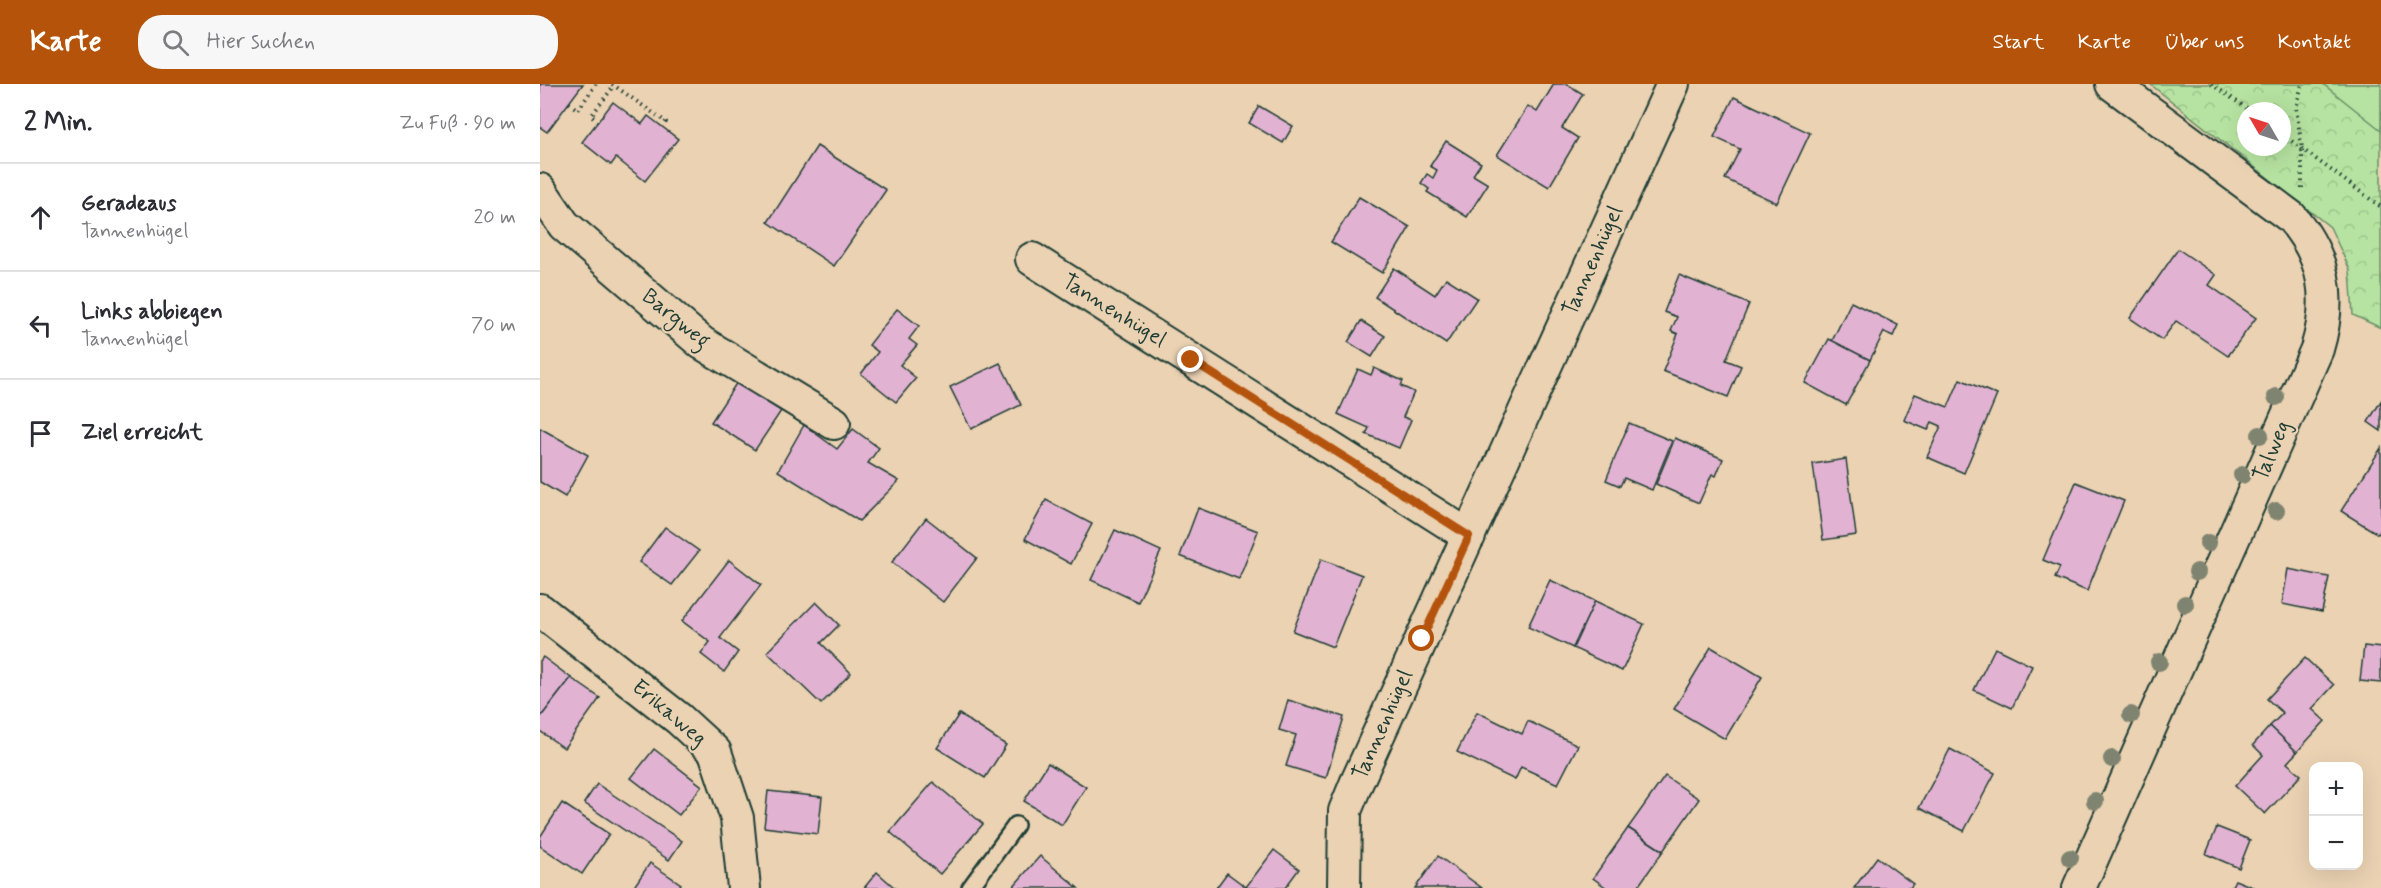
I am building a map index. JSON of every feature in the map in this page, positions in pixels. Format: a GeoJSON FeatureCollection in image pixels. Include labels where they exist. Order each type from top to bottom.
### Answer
{"type":"FeatureCollection","features":[{"type":"Feature","properties":{"kind":"street","name":"Tannenhügel"},"geometry":{"type":"LineString","coordinates":[[1344,888],[1346,811],[1673,84]]}},
{"type":"Feature","properties":{"kind":"street","name":"Talweg"},"geometry":{"type":"LineString","coordinates":[[2079,888],[2317,349],[2327,305],[2318,259],[2309,239],[2291,217],[2112,84]]}},
{"type":"Feature","properties":{"kind":"street","name":"Bargweg"},"geometry":{"type":"LineString","coordinates":[[540,190],[564,225],[702,343],[834,423]]}},
{"type":"Feature","properties":{"kind":"street","name":"Tannenhügel"},"geometry":{"type":"LineString","coordinates":[[1032,259],[1469,536]]}},
{"type":"Feature","properties":{"kind":"street","name":"Erikaweg"},"geometry":{"type":"LineString","coordinates":[[540,610],[680,719],[716,752],[737,818],[744,888]]}},
{"type":"Feature","properties":{"kind":"lane"},"geometry":{"type":"LineString","coordinates":[[970,888],[1016,825]]}},
{"type":"Feature","properties":{"kind":"path"},"geometry":{"type":"LineString","coordinates":[[569,103],[578,110],[596,84]]}},
{"type":"Feature","properties":{"kind":"path"},"geometry":{"type":"LineString","coordinates":[[2211,84],[2238,102]]}},
{"type":"Feature","properties":{"kind":"path"},"geometry":{"type":"LineString","coordinates":[[2302,84],[2296,108],[2302,148]]}},
{"type":"Feature","properties":{"kind":"path"},"geometry":{"type":"LineString","coordinates":[[598,122],[591,116],[613,85],[666,122],[661,126]]}},
{"type":"Feature","properties":{"kind":"path"},"geometry":{"type":"LineString","coordinates":[[2291,140],[2381,207]]}},
{"type":"Feature","properties":{"kind":"green space"},"geometry":{"type":"Polygon","coordinates":[[[2150,84],[2381,84],[2381,328],[2353,315],[2350,270],[2330,227],[2241,156],[2291,156],[2291,102],[2237,102],[2237,153],[2150,84]]]}},
{"type":"Feature","properties":{"kind":"green space"},"geometry":{"type":"Polygon","coordinates":[[[2323,84],[2381,84],[2381,130],[2323,84]]]}},
{"type":"Feature","properties":{"kind":"building"},"geometry":{"type":"Polygon","coordinates":[[[540,84],[583,84],[547,132],[540,127],[540,84]]]}},
{"type":"Feature","properties":{"kind":"building"},"geometry":{"type":"Polygon","coordinates":[[[1554,84],[1567,84],[1583,94],[1562,128],[1578,138],[1549,187],[1497,155],[1528,106],[1537,112],[1554,84]]]}},
{"type":"Feature","properties":{"kind":"building"},"geometry":{"type":"Polygon","coordinates":[[[1734,97],[1810,133],[1777,203],[1725,179],[1740,149],[1714,137],[1734,97]]]}},
{"type":"Feature","properties":{"kind":"building"},"geometry":{"type":"Polygon","coordinates":[[[613,102],[642,124],[648,116],[678,139],[645,181],[616,158],[611,165],[582,142],[613,102]]]}},
{"type":"Feature","properties":{"kind":"building"},"geometry":{"type":"Polygon","coordinates":[[[1259,106],[1293,126],[1283,143],[1249,123],[1259,106]]]}},
{"type":"Feature","properties":{"kind":"building"},"geometry":{"type":"Polygon","coordinates":[[[1446,141],[1481,163],[1473,175],[1488,184],[1467,217],[1427,192],[1429,189],[1421,183],[1427,174],[1433,178],[1437,170],[1430,166],[1446,141]]]}},
{"type":"Feature","properties":{"kind":"building"},"geometry":{"type":"Polygon","coordinates":[[[817,146],[886,190],[834,266],[768,222],[817,146]]]}},
{"type":"Feature","properties":{"kind":"building"},"geometry":{"type":"Polygon","coordinates":[[[1359,197],[1410,227],[1382,273],[1331,242],[1359,197]]]}},
{"type":"Feature","properties":{"kind":"building"},"geometry":{"type":"Polygon","coordinates":[[[2178,249],[2216,275],[2209,285],[2256,318],[2228,356],[2176,321],[2162,340],[2130,318],[2178,249]]]}},
{"type":"Feature","properties":{"kind":"building"},"geometry":{"type":"Polygon","coordinates":[[[1394,268],[1435,295],[1446,278],[1477,298],[1446,344],[1375,297],[1394,268]]]}},
{"type":"Feature","properties":{"kind":"building"},"geometry":{"type":"Polygon","coordinates":[[[1679,275],[1749,304],[1726,360],[1741,366],[1728,397],[1663,371],[1678,334],[1671,331],[1677,317],[1664,312],[1679,275]]]}},
{"type":"Feature","properties":{"kind":"building"},"geometry":{"type":"Polygon","coordinates":[[[1851,302],[1898,325],[1893,336],[1884,332],[1870,360],[1832,341],[1851,302]]]}},
{"type":"Feature","properties":{"kind":"building"},"geometry":{"type":"Polygon","coordinates":[[[897,309],[919,326],[909,339],[917,345],[900,365],[916,378],[896,402],[861,374],[878,352],[869,345],[897,309]]]}},
{"type":"Feature","properties":{"kind":"building"},"geometry":{"type":"Polygon","coordinates":[[[1361,321],[1385,336],[1372,357],[1348,342],[1361,321]]]}},
{"type":"Feature","properties":{"kind":"building"},"geometry":{"type":"Polygon","coordinates":[[[1829,339],[1870,360],[1846,405],[1805,383],[1829,339]]]}},
{"type":"Feature","properties":{"kind":"building"},"geometry":{"type":"Polygon","coordinates":[[[1000,363],[1021,405],[971,429],[950,387],[1000,363]]]}},
{"type":"Feature","properties":{"kind":"building"},"geometry":{"type":"Polygon","coordinates":[[[1374,368],[1403,381],[1401,386],[1414,392],[1403,417],[1411,420],[1399,448],[1366,434],[1369,428],[1338,414],[1358,369],[1371,375],[1374,368]]]}},
{"type":"Feature","properties":{"kind":"building"},"geometry":{"type":"Polygon","coordinates":[[[1960,379],[1997,395],[1964,473],[1927,457],[1941,426],[1932,422],[1928,430],[1904,420],[1915,394],[1948,407],[1960,379]]]}},
{"type":"Feature","properties":{"kind":"building"},"geometry":{"type":"Polygon","coordinates":[[[737,382],[781,411],[755,450],[711,422],[737,382]]]}},
{"type":"Feature","properties":{"kind":"building"},"geometry":{"type":"Polygon","coordinates":[[[2381,401],[2381,431],[2368,422],[2381,401]]]}},
{"type":"Feature","properties":{"kind":"building"},"geometry":{"type":"Polygon","coordinates":[[[1629,423],[1672,441],[1652,490],[1624,478],[1620,486],[1606,480],[1629,423]]]}},
{"type":"Feature","properties":{"kind":"building"},"geometry":{"type":"Polygon","coordinates":[[[804,425],[837,449],[853,429],[879,448],[868,463],[899,481],[859,521],[778,471],[804,425]]]}},
{"type":"Feature","properties":{"kind":"building"},"geometry":{"type":"Polygon","coordinates":[[[540,428],[588,455],[565,497],[540,482],[540,428]]]}},
{"type":"Feature","properties":{"kind":"building"},"geometry":{"type":"Polygon","coordinates":[[[1675,438],[1723,459],[1716,476],[1712,474],[1699,503],[1656,484],[1675,438]]]}},
{"type":"Feature","properties":{"kind":"building"},"geometry":{"type":"Polygon","coordinates":[[[2381,448],[2381,530],[2378,534],[2341,511],[2381,448]]]}},
{"type":"Feature","properties":{"kind":"building"},"geometry":{"type":"Polygon","coordinates":[[[1846,459],[1856,535],[1823,540],[1813,464],[1846,459]]]}},
{"type":"Feature","properties":{"kind":"building"},"geometry":{"type":"Polygon","coordinates":[[[2076,482],[2124,501],[2087,591],[2055,578],[2060,567],[2043,560],[2076,482]]]}},
{"type":"Feature","properties":{"kind":"building"},"geometry":{"type":"Polygon","coordinates":[[[1046,500],[1092,524],[1071,564],[1025,539],[1046,500]]]}},
{"type":"Feature","properties":{"kind":"building"},"geometry":{"type":"Polygon","coordinates":[[[1198,508],[1258,531],[1239,579],[1180,556],[1198,508]]]}},
{"type":"Feature","properties":{"kind":"building"},"geometry":{"type":"Polygon","coordinates":[[[926,518],[977,558],[943,602],[892,562],[926,518]]]}},
{"type":"Feature","properties":{"kind":"building"},"geometry":{"type":"Polygon","coordinates":[[[665,527],[699,551],[672,585],[639,562],[665,527]]]}},
{"type":"Feature","properties":{"kind":"building"},"geometry":{"type":"Polygon","coordinates":[[[1115,530],[1161,551],[1138,602],[1091,580],[1115,530]]]}},
{"type":"Feature","properties":{"kind":"building"},"geometry":{"type":"Polygon","coordinates":[[[1321,559],[1362,575],[1333,647],[1293,631],[1321,559]]]}},
{"type":"Feature","properties":{"kind":"building"},"geometry":{"type":"Polygon","coordinates":[[[729,560],[761,585],[720,638],[738,652],[724,672],[701,654],[710,642],[682,621],[729,560]]]}},
{"type":"Feature","properties":{"kind":"building"},"geometry":{"type":"Polygon","coordinates":[[[2288,569],[2329,577],[2322,612],[2282,604],[2288,569]]]}},
{"type":"Feature","properties":{"kind":"building"},"geometry":{"type":"Polygon","coordinates":[[[1550,580],[1595,601],[1573,648],[1528,627],[1550,580]]]}},
{"type":"Feature","properties":{"kind":"building"},"geometry":{"type":"Polygon","coordinates":[[[1595,601],[1644,624],[1622,671],[1573,648],[1595,601]]]}},
{"type":"Feature","properties":{"kind":"building"},"geometry":{"type":"Polygon","coordinates":[[[816,602],[839,625],[821,643],[851,673],[821,704],[767,652],[816,602]]]}},
{"type":"Feature","properties":{"kind":"building"},"geometry":{"type":"Polygon","coordinates":[[[2364,646],[2381,648],[2381,683],[2360,681],[2364,646]]]}},
{"type":"Feature","properties":{"kind":"building"},"geometry":{"type":"Polygon","coordinates":[[[1711,647],[1762,677],[1725,739],[1674,709],[1711,647]]]}},
{"type":"Feature","properties":{"kind":"building"},"geometry":{"type":"Polygon","coordinates":[[[1995,648],[2032,666],[2012,708],[1974,690],[1995,648]]]}},
{"type":"Feature","properties":{"kind":"building"},"geometry":{"type":"Polygon","coordinates":[[[543,657],[571,678],[540,718],[540,661],[543,657]]]}},
{"type":"Feature","properties":{"kind":"building"},"geometry":{"type":"Polygon","coordinates":[[[2305,658],[2334,685],[2312,709],[2325,721],[2297,752],[2270,726],[2283,713],[2267,699],[2305,658]]]}},
{"type":"Feature","properties":{"kind":"building"},"geometry":{"type":"Polygon","coordinates":[[[571,678],[600,698],[564,748],[540,731],[540,718],[571,678]]]}},
{"type":"Feature","properties":{"kind":"building"},"geometry":{"type":"Polygon","coordinates":[[[1288,700],[1344,717],[1326,778],[1286,766],[1296,735],[1279,730],[1288,700]]]}},
{"type":"Feature","properties":{"kind":"building"},"geometry":{"type":"Polygon","coordinates":[[[1477,712],[1522,734],[1528,721],[1578,745],[1558,784],[1521,767],[1515,780],[1457,752],[1477,712]]]}},
{"type":"Feature","properties":{"kind":"building"},"geometry":{"type":"Polygon","coordinates":[[[959,714],[1006,745],[985,778],[937,748],[959,714]]]}},
{"type":"Feature","properties":{"kind":"building"},"geometry":{"type":"Polygon","coordinates":[[[2270,726],[2297,752],[2287,763],[2301,775],[2265,814],[2235,786],[2263,755],[2253,745],[2270,726]]]}},
{"type":"Feature","properties":{"kind":"building"},"geometry":{"type":"Polygon","coordinates":[[[654,749],[702,786],[679,815],[631,778],[654,749]]]}},
{"type":"Feature","properties":{"kind":"building"},"geometry":{"type":"Polygon","coordinates":[[[1950,749],[1995,773],[1964,831],[1919,808],[1950,749]]]}},
{"type":"Feature","properties":{"kind":"building"},"geometry":{"type":"Polygon","coordinates":[[[1048,763],[1086,787],[1062,825],[1024,801],[1048,763]]]}},
{"type":"Feature","properties":{"kind":"building"},"geometry":{"type":"Polygon","coordinates":[[[1665,776],[1699,799],[1663,851],[1628,828],[1665,776]]]}},
{"type":"Feature","properties":{"kind":"building"},"geometry":{"type":"Polygon","coordinates":[[[933,782],[983,824],[940,874],[890,832],[933,782]]]}},
{"type":"Feature","properties":{"kind":"building"},"geometry":{"type":"Polygon","coordinates":[[[597,784],[682,841],[669,860],[584,803],[597,784]]]}},
{"type":"Feature","properties":{"kind":"building"},"geometry":{"type":"Polygon","coordinates":[[[768,791],[822,797],[818,834],[764,827],[768,791]]]}},
{"type":"Feature","properties":{"kind":"building"},"geometry":{"type":"Polygon","coordinates":[[[562,803],[609,834],[582,874],[540,846],[540,837],[562,803]]]}},
{"type":"Feature","properties":{"kind":"building"},"geometry":{"type":"Polygon","coordinates":[[[2217,827],[2250,840],[2239,868],[2206,854],[2217,827]]]}},
{"type":"Feature","properties":{"kind":"building"},"geometry":{"type":"Polygon","coordinates":[[[1628,828],[1663,851],[1637,888],[1607,888],[1593,878],[1628,828]]]}},
{"type":"Feature","properties":{"kind":"building"},"geometry":{"type":"Polygon","coordinates":[[[1274,850],[1299,869],[1285,888],[1216,888],[1227,873],[1246,887],[1274,850]]]}},
{"type":"Feature","properties":{"kind":"building"},"geometry":{"type":"Polygon","coordinates":[[[1040,856],[1078,888],[1012,888],[1040,856]]]}},
{"type":"Feature","properties":{"kind":"building"},"geometry":{"type":"Polygon","coordinates":[[[1438,856],[1482,888],[1415,888],[1438,856]]]}},
{"type":"Feature","properties":{"kind":"building"},"geometry":{"type":"Polygon","coordinates":[[[1877,857],[1913,884],[1910,888],[1854,888],[1877,857]]]}},
{"type":"Feature","properties":{"kind":"building"},"geometry":{"type":"Polygon","coordinates":[[[650,863],[681,884],[678,888],[633,888],[650,863]]]}},
{"type":"Feature","properties":{"kind":"building"},"geometry":{"type":"Polygon","coordinates":[[[877,872],[895,888],[864,888],[877,872]]]}},
{"type":"Feature","properties":{"kind":"building"},"geometry":{"type":"Polygon","coordinates":[[[2235,880],[2255,888],[2231,888],[2235,880]]]}},
{"type":"Feature","properties":{"kind":"route"},"geometry":{"type":"LineString","coordinates":[[1191,360],[1469,536],[1422,639]]}}]}
